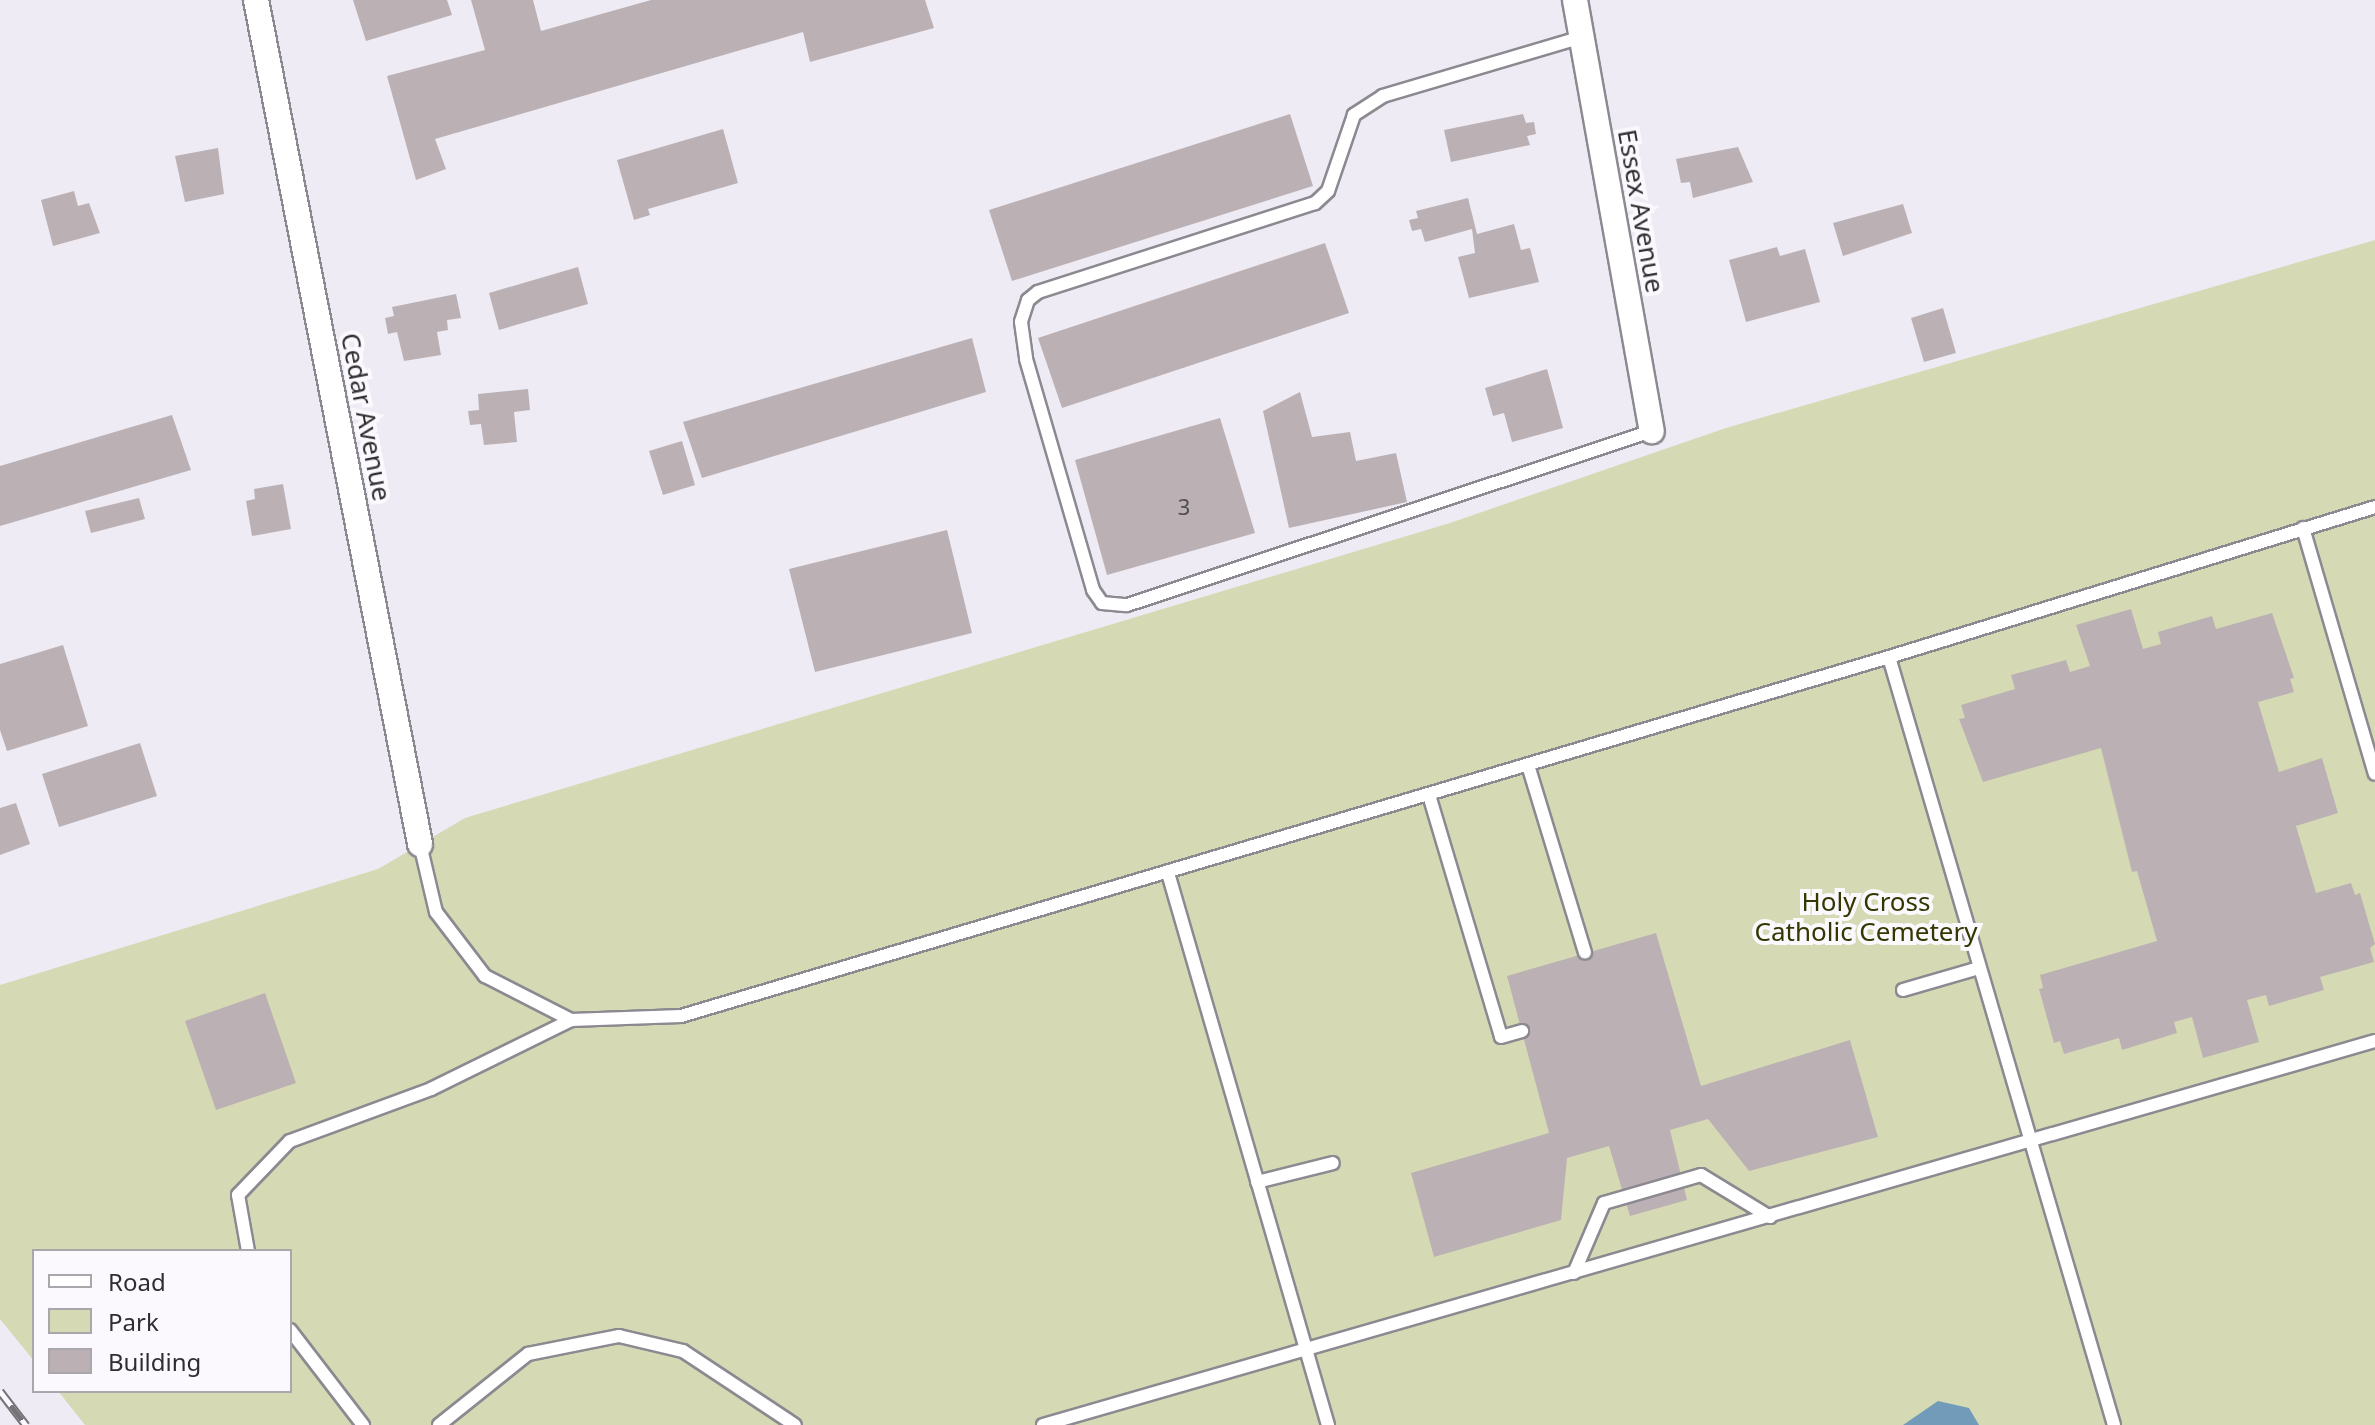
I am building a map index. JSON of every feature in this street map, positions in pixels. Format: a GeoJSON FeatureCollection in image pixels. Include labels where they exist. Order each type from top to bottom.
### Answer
{"type":"FeatureCollection","features":[{"type":"Feature","properties":{"kind":"street","name":"Cedar Avenue"},"geometry":{"type":"LineString","coordinates":[[256,0],[420,844]]}},
{"type":"Feature","properties":{"kind":"street","name":"Essex Avenue"},"geometry":{"type":"LineString","coordinates":[[1575,0],[1652,431]]}},
{"type":"Feature","properties":{"kind":"lane"},"geometry":{"type":"LineString","coordinates":[[1582,37],[1383,96],[1354,115],[1328,191],[1315,203],[1038,292],[1028,300],[1021,322],[1026,359],[1093,590],[1102,603],[1127,605],[1652,431]]}},
{"type":"Feature","properties":{"kind":"lane"},"geometry":{"type":"LineString","coordinates":[[248,1249],[238,1195],[290,1141],[431,1089],[571,1020],[681,1016],[1889,657],[2375,507]]}},
{"type":"Feature","properties":{"kind":"lane"},"geometry":{"type":"LineString","coordinates":[[2303,528],[2375,774]]}},
{"type":"Feature","properties":{"kind":"lane"},"geometry":{"type":"LineString","coordinates":[[1889,657],[2114,1425]]}},
{"type":"Feature","properties":{"kind":"lane"},"geometry":{"type":"LineString","coordinates":[[1528,765],[1585,953]]}},
{"type":"Feature","properties":{"kind":"lane"},"geometry":{"type":"LineString","coordinates":[[1429,795],[1501,1037],[1522,1031]]}},
{"type":"Feature","properties":{"kind":"lane"},"geometry":{"type":"LineString","coordinates":[[420,844],[436,912],[485,976],[571,1020]]}},
{"type":"Feature","properties":{"kind":"lane"},"geometry":{"type":"LineString","coordinates":[[1168,873],[1328,1425]]}},
{"type":"Feature","properties":{"kind":"lane"},"geometry":{"type":"LineString","coordinates":[[1903,990],[1979,968]]}},
{"type":"Feature","properties":{"kind":"lane"},"geometry":{"type":"LineString","coordinates":[[1043,1425],[2375,1041]]}},
{"type":"Feature","properties":{"kind":"lane"},"geometry":{"type":"LineString","coordinates":[[1257,1182],[1333,1163]]}},
{"type":"Feature","properties":{"kind":"lane"},"geometry":{"type":"LineString","coordinates":[[1574,1273],[1604,1203],[1701,1175],[1770,1217]]}},
{"type":"Feature","properties":{"kind":"lane"},"geometry":{"type":"LineString","coordinates":[[292,1333],[363,1425]]}},
{"type":"Feature","properties":{"kind":"lane"},"geometry":{"type":"LineString","coordinates":[[439,1425],[528,1354],[619,1336],[683,1351],[795,1425]]}},
{"type":"Feature","properties":{"kind":"green space","name":"Holy Cross Catholic Cemetery"},"geometry":{"type":"Polygon","coordinates":[[[2375,240],[2375,1425],[85,1425],[60,1393],[292,1393],[292,1249],[32,1249],[32,1359],[0,1319],[0,985],[378,869],[465,818],[1450,523],[1726,428],[2375,240]]]}},
{"type":"Feature","properties":{"kind":"water"},"geometry":{"type":"Polygon","coordinates":[[[1938,1401],[1969,1408],[1979,1425],[1903,1425],[1938,1401]]]}},
{"type":"Feature","properties":{"kind":"building"},"geometry":{"type":"Polygon","coordinates":[[[353,0],[447,0],[452,15],[366,41],[353,0]]]}},
{"type":"Feature","properties":{"kind":"building"},"geometry":{"type":"Polygon","coordinates":[[[471,0],[533,0],[541,31],[651,0],[925,0],[934,28],[810,62],[803,32],[435,139],[446,169],[416,180],[387,76],[485,50],[471,0]]]}},
{"type":"Feature","properties":{"kind":"building"},"geometry":{"type":"Polygon","coordinates":[[[1290,114],[1313,186],[1012,281],[989,210],[1290,114]]]}},
{"type":"Feature","properties":{"kind":"building"},"geometry":{"type":"Polygon","coordinates":[[[1523,114],[1526,123],[1534,122],[1536,134],[1527,136],[1530,145],[1451,162],[1444,130],[1523,114]]]}},
{"type":"Feature","properties":{"kind":"building"},"geometry":{"type":"Polygon","coordinates":[[[723,129],[738,183],[648,209],[650,215],[634,220],[617,160],[723,129]]]}},
{"type":"Feature","properties":{"kind":"building"},"geometry":{"type":"Polygon","coordinates":[[[1738,147],[1753,182],[1693,198],[1690,182],[1681,183],[1676,159],[1738,147]]]}},
{"type":"Feature","properties":{"kind":"building"},"geometry":{"type":"Polygon","coordinates":[[[218,148],[224,194],[185,202],[175,156],[218,148]]]}},
{"type":"Feature","properties":{"kind":"building"},"geometry":{"type":"Polygon","coordinates":[[[74,191],[78,206],[89,203],[100,233],[53,246],[41,200],[74,191]]]}},
{"type":"Feature","properties":{"kind":"building"},"geometry":{"type":"Polygon","coordinates":[[[1468,198],[1477,234],[1514,224],[1521,250],[1530,248],[1539,282],[1469,298],[1458,257],[1475,253],[1472,229],[1425,242],[1421,229],[1412,231],[1409,220],[1418,218],[1416,211],[1468,198]]]}},
{"type":"Feature","properties":{"kind":"building"},"geometry":{"type":"Polygon","coordinates":[[[1903,204],[1912,233],[1843,256],[1833,223],[1903,204]]]}},
{"type":"Feature","properties":{"kind":"building"},"geometry":{"type":"Polygon","coordinates":[[[1325,243],[1349,313],[1062,408],[1038,338],[1325,243]]]}},
{"type":"Feature","properties":{"kind":"building"},"geometry":{"type":"Polygon","coordinates":[[[1777,247],[1780,256],[1805,249],[1820,302],[1746,322],[1729,260],[1777,247]]]}},
{"type":"Feature","properties":{"kind":"building"},"geometry":{"type":"Polygon","coordinates":[[[578,267],[588,304],[499,330],[489,293],[578,267]]]}},
{"type":"Feature","properties":{"kind":"building"},"geometry":{"type":"Polygon","coordinates":[[[456,294],[461,318],[447,320],[448,330],[437,332],[441,355],[404,361],[397,332],[388,334],[385,318],[394,316],[392,307],[456,294]]]}},
{"type":"Feature","properties":{"kind":"building"},"geometry":{"type":"Polygon","coordinates":[[[1943,308],[1956,353],[1924,362],[1911,318],[1943,308]]]}},
{"type":"Feature","properties":{"kind":"building"},"geometry":{"type":"Polygon","coordinates":[[[972,338],[986,392],[702,478],[683,422],[972,338]]]}},
{"type":"Feature","properties":{"kind":"building"},"geometry":{"type":"Polygon","coordinates":[[[1547,369],[1563,428],[1512,442],[1504,413],[1493,416],[1485,388],[1547,369]]]}},
{"type":"Feature","properties":{"kind":"building"},"geometry":{"type":"Polygon","coordinates":[[[528,389],[530,410],[514,412],[517,442],[484,445],[481,424],[470,425],[468,411],[479,410],[478,394],[528,389]]]}},
{"type":"Feature","properties":{"kind":"building"},"geometry":{"type":"Polygon","coordinates":[[[1300,392],[1312,437],[1350,432],[1356,461],[1396,453],[1407,502],[1289,528],[1263,411],[1300,392]]]}},
{"type":"Feature","properties":{"kind":"building"},"geometry":{"type":"Polygon","coordinates":[[[172,415],[191,470],[0,526],[0,466],[172,415]]]}},
{"type":"Feature","properties":{"kind":"building"},"geometry":{"type":"Polygon","coordinates":[[[1220,418],[1255,533],[1107,575],[1075,460],[1220,418]]]}},
{"type":"Feature","properties":{"kind":"building"},"geometry":{"type":"Polygon","coordinates":[[[682,441],[695,485],[663,495],[649,451],[682,441]]]}},
{"type":"Feature","properties":{"kind":"building"},"geometry":{"type":"Polygon","coordinates":[[[283,484],[291,529],[252,536],[246,501],[255,499],[254,489],[283,484]]]}},
{"type":"Feature","properties":{"kind":"building"},"geometry":{"type":"Polygon","coordinates":[[[139,498],[145,519],[91,533],[85,511],[139,498]]]}},
{"type":"Feature","properties":{"kind":"building"},"geometry":{"type":"Polygon","coordinates":[[[947,530],[972,633],[815,672],[789,569],[947,530]]]}},
{"type":"Feature","properties":{"kind":"building"},"geometry":{"type":"Polygon","coordinates":[[[2131,609],[2143,649],[2161,644],[2158,632],[2212,616],[2216,629],[2272,613],[2294,678],[2290,679],[2294,692],[2258,702],[2279,772],[2322,758],[2338,813],[2296,826],[2316,893],[2351,883],[2355,895],[2360,893],[2375,944],[2370,948],[2374,962],[2320,977],[2324,990],[2269,1006],[2266,995],[2247,1000],[2259,1042],[2203,1058],[2192,1017],[2174,1022],[2177,1033],[2122,1050],[2119,1038],[2064,1054],[2060,1041],[2054,1043],[2039,989],[2043,988],[2040,975],[2157,941],[2137,871],[2132,872],[2101,748],[1983,782],[1959,719],[1965,718],[1961,705],[2015,689],[2011,675],[2066,660],[2070,672],[2090,666],[2076,625],[2131,609]]]}},
{"type":"Feature","properties":{"kind":"building"},"geometry":{"type":"Polygon","coordinates":[[[63,645],[88,726],[7,751],[0,730],[0,664],[63,645]]]}},
{"type":"Feature","properties":{"kind":"building"},"geometry":{"type":"Polygon","coordinates":[[[140,743],[157,796],[59,827],[42,774],[140,743]]]}},
{"type":"Feature","properties":{"kind":"building"},"geometry":{"type":"Polygon","coordinates":[[[16,803],[30,844],[0,855],[0,808],[16,803]]]}},
{"type":"Feature","properties":{"kind":"building"},"geometry":{"type":"Polygon","coordinates":[[[1656,933],[1701,1086],[1850,1040],[1878,1137],[1749,1171],[1708,1119],[1670,1130],[1687,1200],[1630,1216],[1609,1146],[1567,1158],[1561,1220],[1434,1257],[1411,1173],[1549,1133],[1507,976],[1656,933]]]}},
{"type":"Feature","properties":{"kind":"building"},"geometry":{"type":"Polygon","coordinates":[[[265,993],[296,1083],[216,1110],[185,1021],[265,993]]]}},
{"type":"Feature","properties":{"kind":"railway"},"geometry":{"type":"LineString","coordinates":[[0,1391],[26,1425]]}}]}
